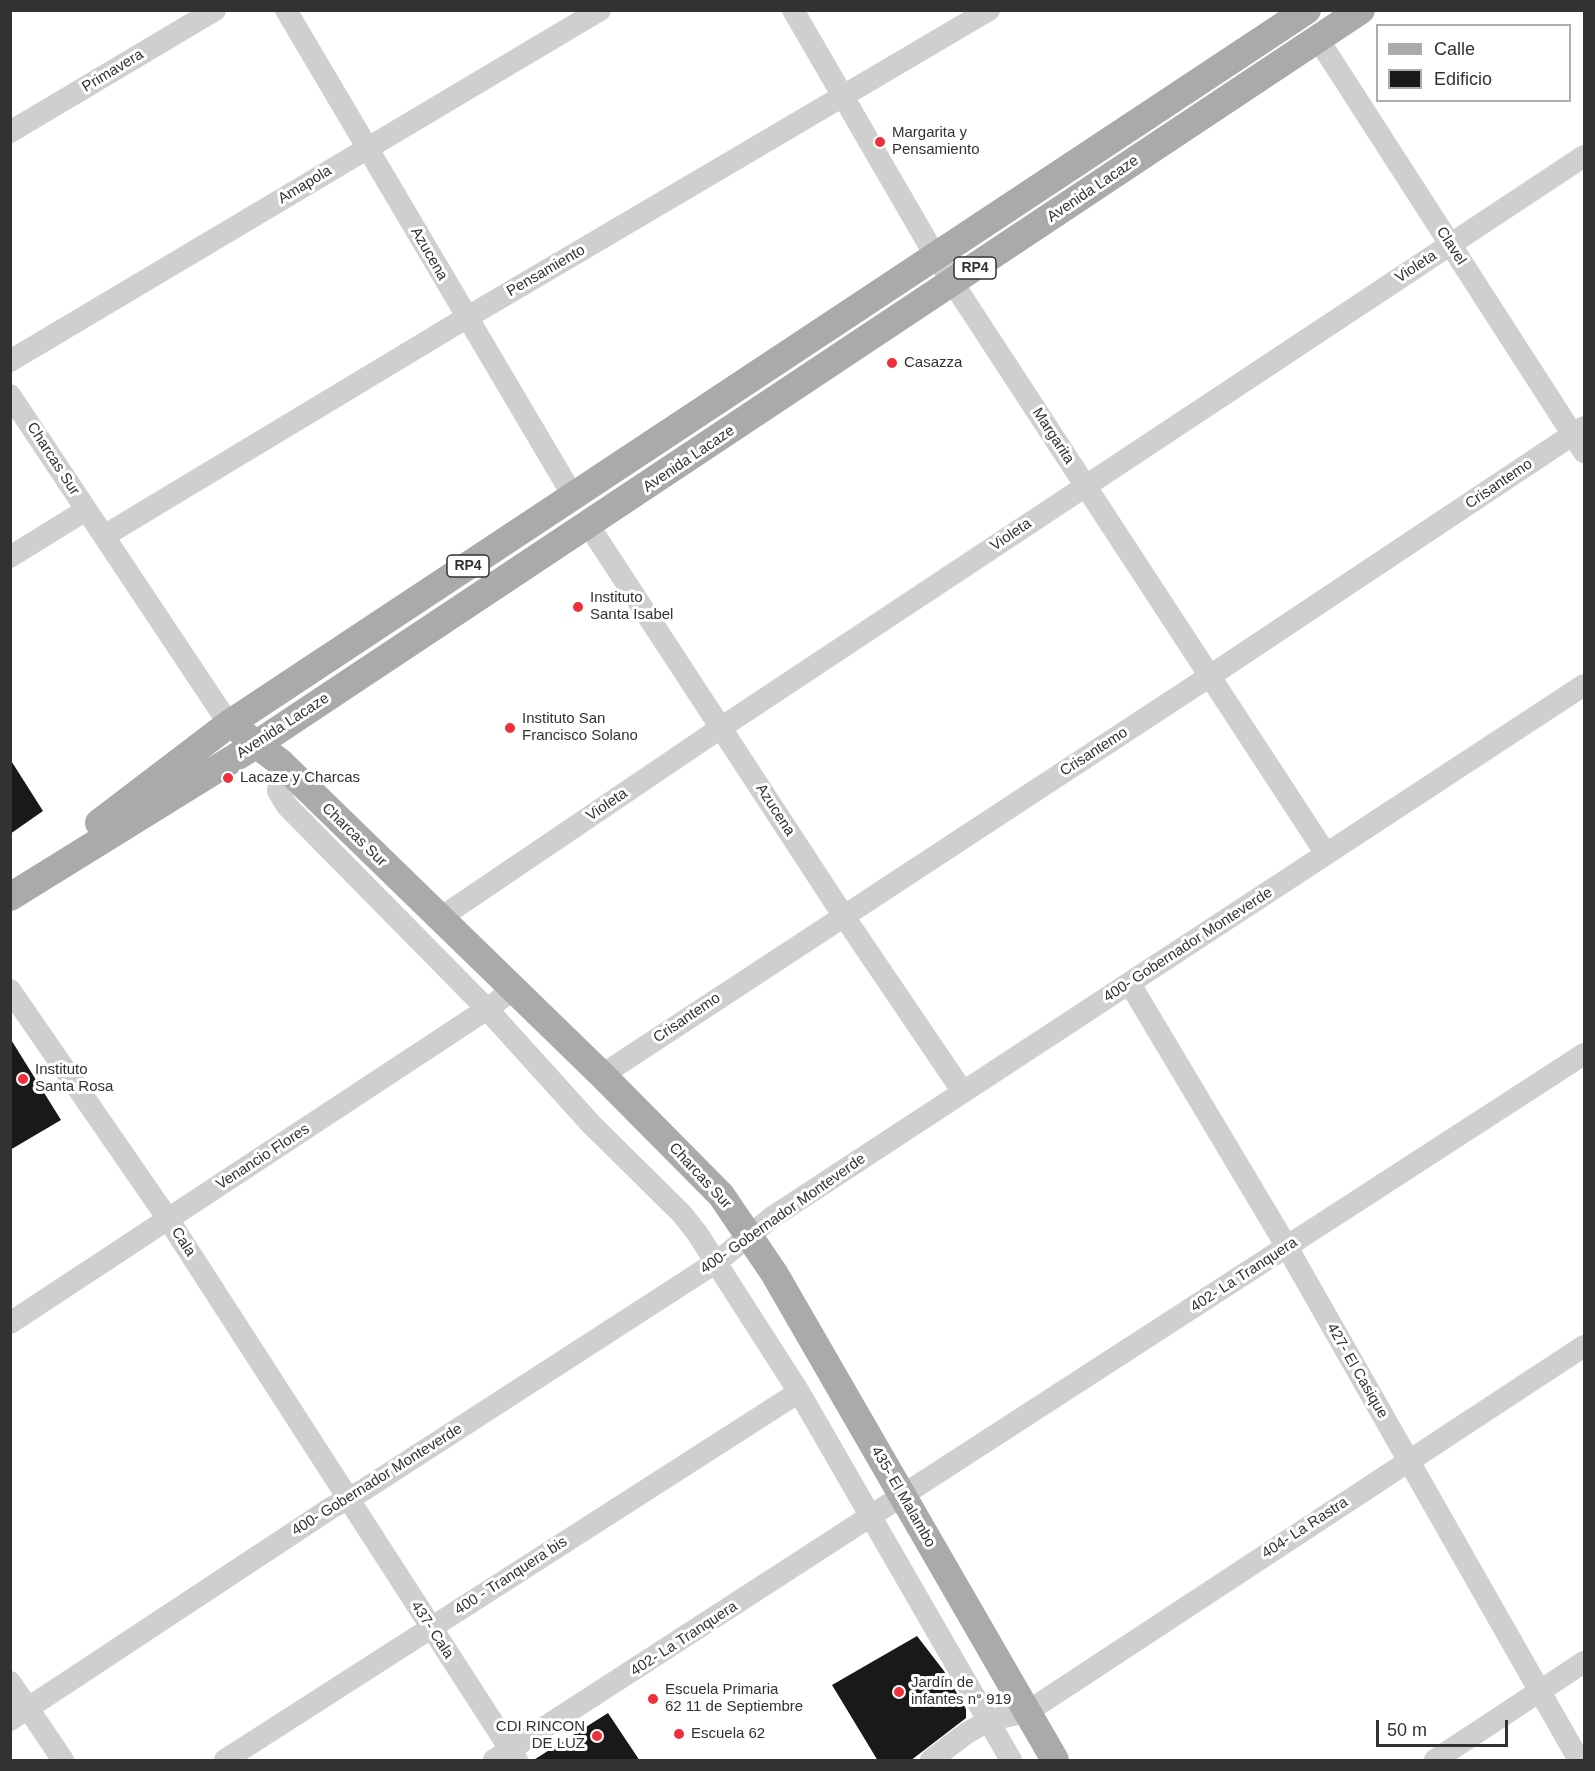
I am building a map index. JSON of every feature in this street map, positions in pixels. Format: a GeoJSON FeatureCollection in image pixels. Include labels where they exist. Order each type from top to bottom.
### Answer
{"type":"FeatureCollection","features":[{"type":"Feature","properties":{"kind":"main road","name":"Avenida Lacaze"},"geometry":{"type":"LineString","coordinates":[[10,897],[257,744],[589,526],[1361,10]]}},
{"type":"Feature","properties":{"kind":"main road","name":"Avenida Lacaze"},"geometry":{"type":"LineString","coordinates":[[10,891],[230,724],[1304,11]]}},
{"type":"Feature","properties":{"kind":"main road"},"geometry":{"type":"LineString","coordinates":[[589,526],[653,472],[846,345],[918,291],[927,281],[936,257]]}},
{"type":"Feature","properties":{"kind":"main road","name":"Charcas Sur"},"geometry":{"type":"LineString","coordinates":[[230,724],[281,763],[514,988],[704,1177],[749,1234]]}},
{"type":"Feature","properties":{"kind":"main road","name":"435- El Malambo"},"geometry":{"type":"LineString","coordinates":[[749,1234],[1055,1761]]}},
{"type":"Feature","properties":{"kind":"street","name":"Primavera"},"geometry":{"type":"LineString","coordinates":[[10,132],[215,10]]}},
{"type":"Feature","properties":{"kind":"street","name":"Azucena"},"geometry":{"type":"LineString","coordinates":[[286,10],[573,496]]}},
{"type":"Feature","properties":{"kind":"street","name":"Amapola"},"geometry":{"type":"LineString","coordinates":[[10,361],[600,10]]}},
{"type":"Feature","properties":{"kind":"street","name":"Margarita"},"geometry":{"type":"LineString","coordinates":[[793,10],[936,257],[1326,854]]}},
{"type":"Feature","properties":{"kind":"street","name":"Pensamiento"},"geometry":{"type":"LineString","coordinates":[[104,536],[466,318],[989,10]]}},
{"type":"Feature","properties":{"kind":"street","name":"Clavel"},"geometry":{"type":"LineString","coordinates":[[1318,39],[1450,244],[1581,438]]}},
{"type":"Feature","properties":{"kind":"street","name":"Violeta"},"geometry":{"type":"LineString","coordinates":[[440,918],[722,727],[1584,156]]}},
{"type":"Feature","properties":{"kind":"street","name":"Charcas Sur"},"geometry":{"type":"LineString","coordinates":[[10,395],[230,724]]}},
{"type":"Feature","properties":{"kind":"street","name":"Crisantemo"},"geometry":{"type":"LineString","coordinates":[[602,1075],[1210,676],[1581,438]]}},
{"type":"Feature","properties":{"kind":"street"},"geometry":{"type":"LineString","coordinates":[[10,557],[86,510]]}},
{"type":"Feature","properties":{"kind":"street","name":"Azucena"},"geometry":{"type":"LineString","coordinates":[[589,526],[843,915],[963,1092]]}},
{"type":"Feature","properties":{"kind":"street","name":"400- Gobernador Monteverde"},"geometry":{"type":"LineString","coordinates":[[19,1714],[347,1499],[718,1261],[749,1234],[1584,685]]}},
{"type":"Feature","properties":{"kind":"street"},"geometry":{"type":"LineString","coordinates":[[281,763],[278,791],[287,806],[487,1009],[591,1124],[682,1214],[718,1261],[873,1518],[990,1720],[1011,1761]]}},
{"type":"Feature","properties":{"kind":"street","name":"427- El Casique"},"geometry":{"type":"LineString","coordinates":[[1130,984],[1287,1247],[1541,1690],[1579,1761]]}},
{"type":"Feature","properties":{"kind":"street","name":"Venancio Flores"},"geometry":{"type":"LineString","coordinates":[[10,1323],[487,1009],[514,988]]}},
{"type":"Feature","properties":{"kind":"street","name":"Cala"},"geometry":{"type":"LineString","coordinates":[[10,990],[168,1219],[347,1499]]}},
{"type":"Feature","properties":{"kind":"street","name":"402- La Tranquera"},"geometry":{"type":"LineString","coordinates":[[507,1757],[1584,1054]]}},
{"type":"Feature","properties":{"kind":"street","name":"404- La Rastra"},"geometry":{"type":"LineString","coordinates":[[1027,1712],[1584,1346]]}},
{"type":"Feature","properties":{"kind":"street","name":"400 - Tranquera bis"},"geometry":{"type":"LineString","coordinates":[[225,1761],[799,1392]]}},
{"type":"Feature","properties":{"kind":"street","name":"437- Cala"},"geometry":{"type":"LineString","coordinates":[[347,1499],[430,1628],[507,1757]]}},
{"type":"Feature","properties":{"kind":"street"},"geometry":{"type":"LineString","coordinates":[[1435,1761],[1584,1662]]}},
{"type":"Feature","properties":{"kind":"street"},"geometry":{"type":"LineString","coordinates":[[10,1682],[19,1714],[63,1761]]}},
{"type":"Feature","properties":{"kind":"street"},"geometry":{"type":"LineString","coordinates":[[931,1761],[967,1733],[990,1720],[1027,1712]]}},
{"type":"Feature","properties":{"kind":"building"},"geometry":{"type":"Polygon","coordinates":[[[10,759],[43,811],[10,834],[10,759]]]}},
{"type":"Feature","properties":{"kind":"building","name":"Instituto Santa Rosa"},"geometry":{"type":"Polygon","coordinates":[[[10,1038],[61,1120],[10,1150],[10,1038]]]}},
{"type":"Feature","properties":{"kind":"building","name":"Jardín de infantes n° 919"},"geometry":{"type":"Polygon","coordinates":[[[917,1636],[944,1671],[966,1709],[966,1718],[910,1761],[878,1761],[832,1685],[917,1636]]]}},
{"type":"Feature","properties":{"kind":"building","name":"CDI RINCON DE LUZ"},"geometry":{"type":"Polygon","coordinates":[[[608,1713],[640,1761],[532,1761],[608,1713]]]}},
{"type":"Feature","properties":{"kind":"place","name":"Margarita y Pensamiento"},"geometry":{"type":"Point","coordinates":[880,142]}},
{"type":"Feature","properties":{"kind":"place","name":"Casazza"},"geometry":{"type":"Point","coordinates":[892,363]}},
{"type":"Feature","properties":{"kind":"place","name":"Instituto Santa Isabel"},"geometry":{"type":"Point","coordinates":[578,607]}},
{"type":"Feature","properties":{"kind":"place","name":"Instituto San Francisco Solano"},"geometry":{"type":"Point","coordinates":[510,728]}},
{"type":"Feature","properties":{"kind":"place","name":"Lacaze y Charcas"},"geometry":{"type":"Point","coordinates":[228,778]}},
{"type":"Feature","properties":{"kind":"place","name":"Instituto Santa Rosa"},"geometry":{"type":"Point","coordinates":[23,1079]}},
{"type":"Feature","properties":{"kind":"place","name":"Jardín de infantes n° 919"},"geometry":{"type":"Point","coordinates":[899,1692]}},
{"type":"Feature","properties":{"kind":"place","name":"Escuela Primaria 62 11 de Septiembre"},"geometry":{"type":"Point","coordinates":[653,1699]}},
{"type":"Feature","properties":{"kind":"place","name":"Escuela 62"},"geometry":{"type":"Point","coordinates":[679,1734]}},
{"type":"Feature","properties":{"kind":"place","name":"CDI RINCON DE LUZ"},"geometry":{"type":"Point","coordinates":[597,1736]}}]}
